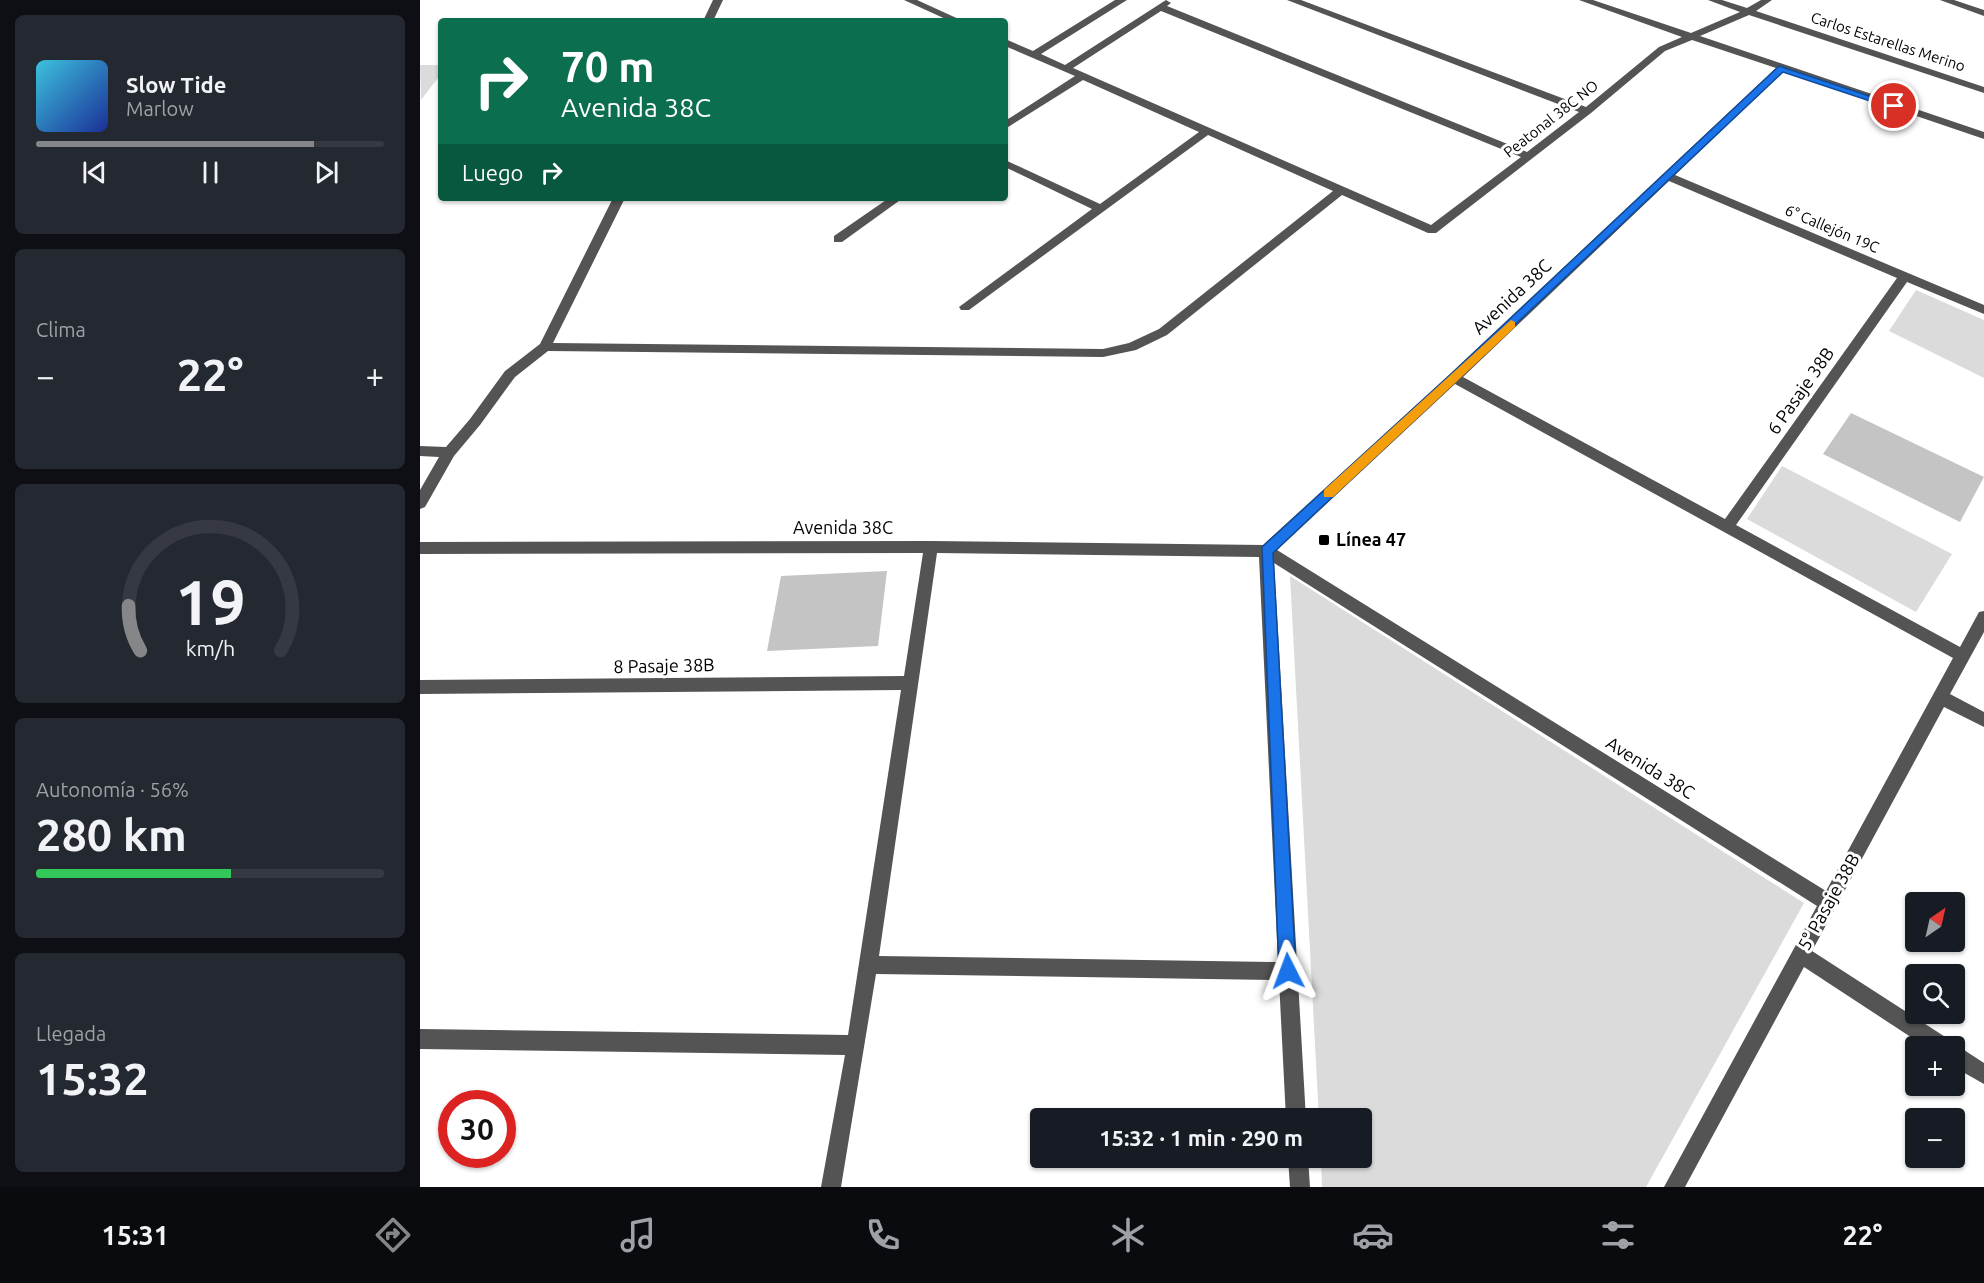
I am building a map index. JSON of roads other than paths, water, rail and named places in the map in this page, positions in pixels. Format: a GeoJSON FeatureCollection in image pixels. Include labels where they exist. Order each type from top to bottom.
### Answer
{"type":"FeatureCollection","features":[{"type":"Feature","properties":{"kind":"street"},"geometry":{"type":"LineString","coordinates":[[709,18],[718,0]]}},
{"type":"Feature","properties":{"kind":"street"},"geometry":{"type":"LineString","coordinates":[[1034,54],[1122,0]]}},
{"type":"Feature","properties":{"kind":"street"},"geometry":{"type":"LineString","coordinates":[[1066,68],[1170,0]]}},
{"type":"Feature","properties":{"kind":"street"},"geometry":{"type":"LineString","coordinates":[[1292,0],[1587,111]]}},
{"type":"Feature","properties":{"kind":"street"},"geometry":{"type":"LineString","coordinates":[[1584,0],[1984,136]]}},
{"type":"Feature","properties":{"kind":"street","name":"Carlos Estarellas Merino"},"geometry":{"type":"LineString","coordinates":[[1713,0],[1984,90]]}},
{"type":"Feature","properties":{"kind":"street"},"geometry":{"type":"LineString","coordinates":[[1691,37],[1748,12],[1767,0]]}},
{"type":"Feature","properties":{"kind":"street"},"geometry":{"type":"LineString","coordinates":[[1945,0],[1984,13]]}},
{"type":"Feature","properties":{"kind":"street"},"geometry":{"type":"LineString","coordinates":[[916,1],[952,18]]}},
{"type":"Feature","properties":{"kind":"street"},"geometry":{"type":"LineString","coordinates":[[1160,7],[1529,156]]}},
{"type":"Feature","properties":{"kind":"street","name":"Peatonal 38C NO"},"geometry":{"type":"LineString","coordinates":[[1341,190],[1432,230],[1587,111],[1662,49],[1691,37]]}},
{"type":"Feature","properties":{"kind":"street"},"geometry":{"type":"LineString","coordinates":[[545,346],[1103,352],[1132,346],[1163,333],[1341,190],[1008,43]]}},
{"type":"Feature","properties":{"kind":"street","name":"Avenida 38C"},"geometry":{"type":"LineString","coordinates":[[1266,551],[1454,378],[1782,68]]}},
{"type":"Feature","properties":{"kind":"street"},"geometry":{"type":"LineString","coordinates":[[1008,124],[1082,76]]}},
{"type":"Feature","properties":{"kind":"street"},"geometry":{"type":"LineString","coordinates":[[965,307],[1207,131]]}},
{"type":"Feature","properties":{"kind":"street"},"geometry":{"type":"LineString","coordinates":[[1008,164],[1101,208]]}},
{"type":"Feature","properties":{"kind":"street","name":"6° Callejón 19C"},"geometry":{"type":"LineString","coordinates":[[1668,176],[1984,310]]}},
{"type":"Feature","properties":{"kind":"street"},"geometry":{"type":"LineString","coordinates":[[420,503],[449,452],[475,422],[510,374],[545,346],[618,201]]}},
{"type":"Feature","properties":{"kind":"street"},"geometry":{"type":"LineString","coordinates":[[838,238],[893,201]]}},
{"type":"Feature","properties":{"kind":"street","name":"6 Pasaje 38B"},"geometry":{"type":"LineString","coordinates":[[1727,527],[1905,276]]}},
{"type":"Feature","properties":{"kind":"street"},"geometry":{"type":"LineString","coordinates":[[1454,378],[1963,656]]}},
{"type":"Feature","properties":{"kind":"street"},"geometry":{"type":"LineString","coordinates":[[420,451],[449,452]]}},
{"type":"Feature","properties":{"kind":"street"},"geometry":{"type":"LineString","coordinates":[[831,1187],[856,1045],[930,547]]}},
{"type":"Feature","properties":{"kind":"street","name":"Avenida 38C"},"geometry":{"type":"LineString","coordinates":[[420,548],[930,547],[1266,551],[1829,903]]}},
{"type":"Feature","properties":{"kind":"street"},"geometry":{"type":"LineString","coordinates":[[1266,551],[1295,1108]]}},
{"type":"Feature","properties":{"kind":"street","name":"5° Pasaje 38B"},"geometry":{"type":"LineString","coordinates":[[1674,1187],[1984,617]]}},
{"type":"Feature","properties":{"kind":"street","name":"8 Pasaje 38B"},"geometry":{"type":"LineString","coordinates":[[420,687],[909,683]]}},
{"type":"Feature","properties":{"kind":"street"},"geometry":{"type":"LineString","coordinates":[[1940,697],[1984,720]]}},
{"type":"Feature","properties":{"kind":"street"},"geometry":{"type":"LineString","coordinates":[[1800,954],[1926,1036]]}},
{"type":"Feature","properties":{"kind":"street"},"geometry":{"type":"LineString","coordinates":[[868,965],[1288,971]]}},
{"type":"Feature","properties":{"kind":"street"},"geometry":{"type":"LineString","coordinates":[[420,1039],[856,1045]]}},
{"type":"Feature","properties":{"kind":"street"},"geometry":{"type":"LineString","coordinates":[[1965,1062],[1984,1074]]}},
{"type":"Feature","properties":{"kind":"street"},"geometry":{"type":"LineString","coordinates":[[1299,1168],[1300,1187]]}},
{"type":"Feature","properties":{"kind":"place","name":"Línea 47"},"geometry":{"type":"Point","coordinates":[1324,540]}}]}
